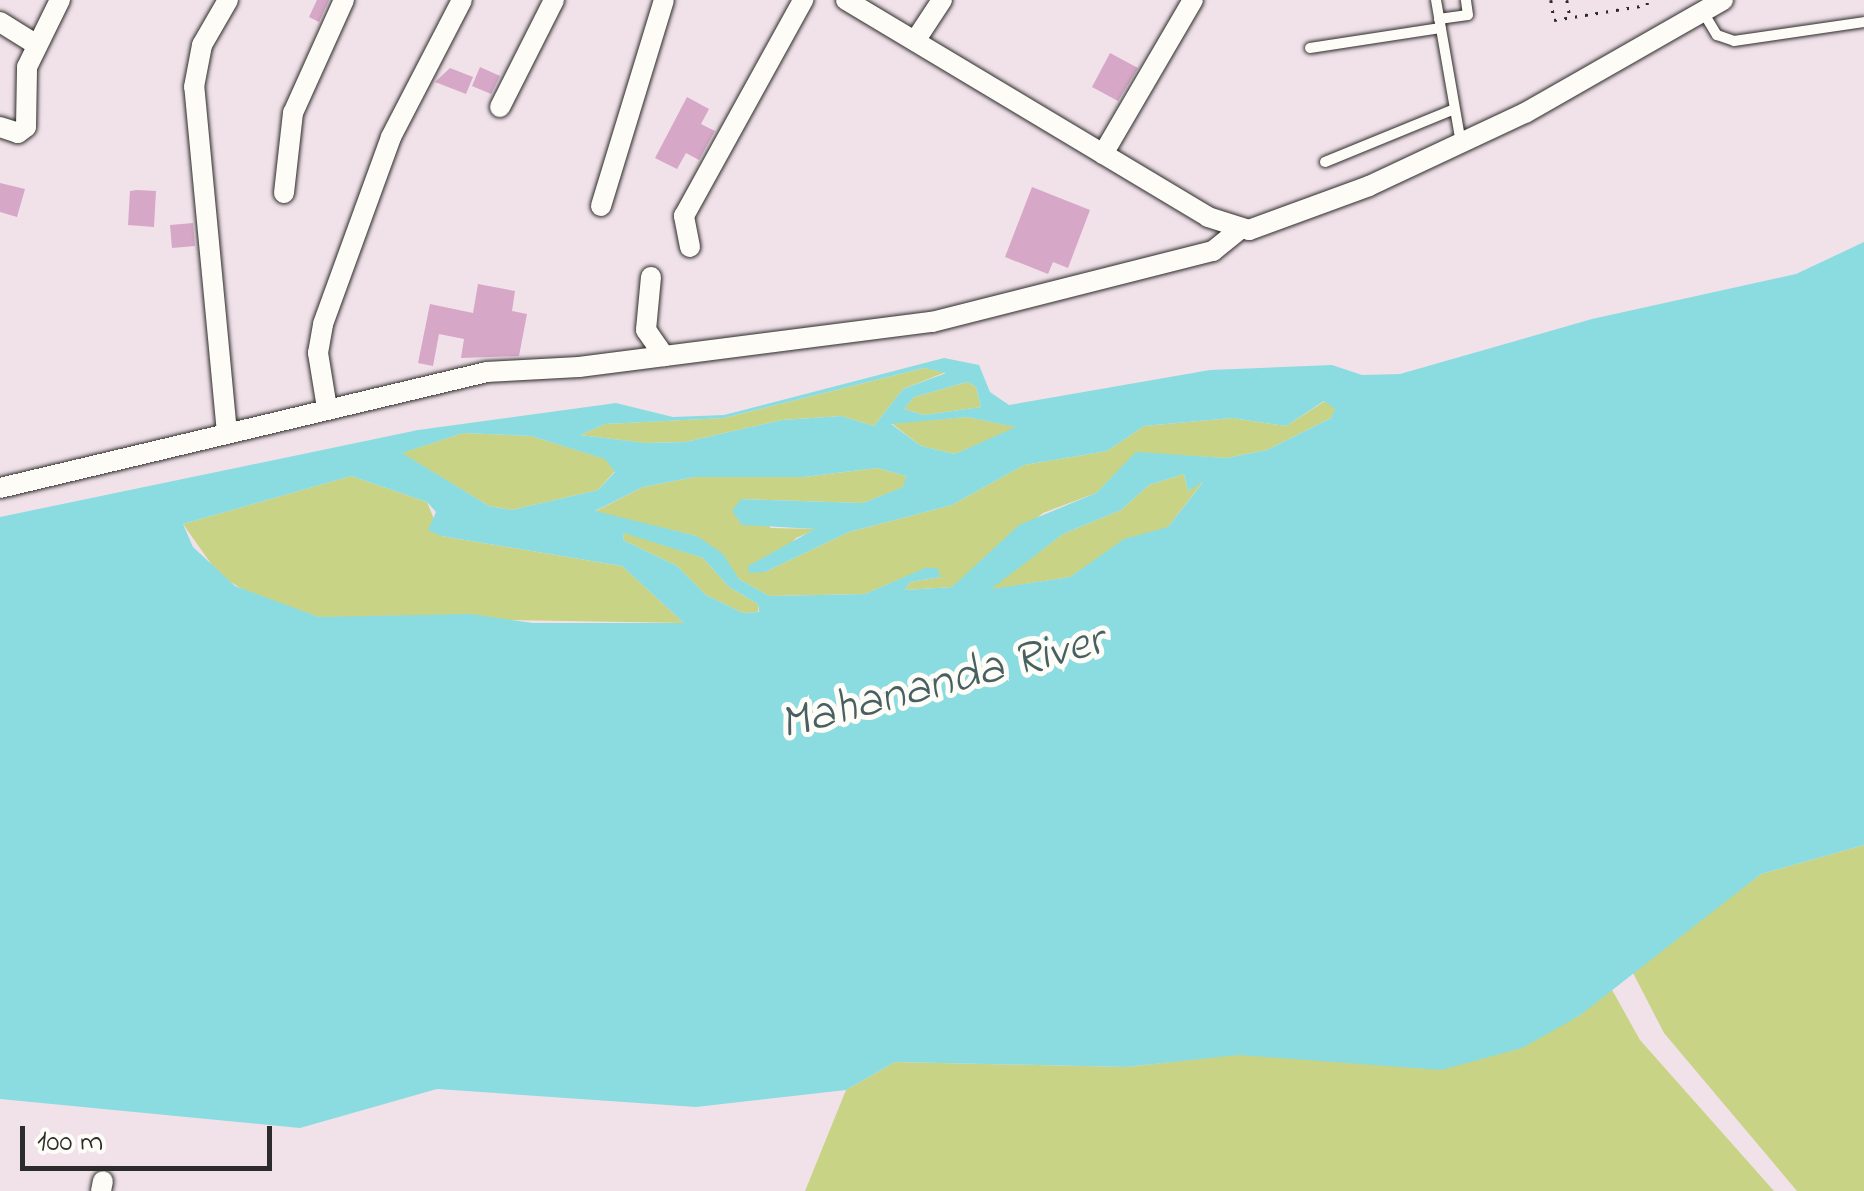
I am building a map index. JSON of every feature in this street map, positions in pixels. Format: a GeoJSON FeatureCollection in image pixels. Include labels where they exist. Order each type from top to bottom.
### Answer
{"type":"FeatureCollection","features":[{"type":"Feature","properties":{"kind":"street"},"geometry":{"type":"LineString","coordinates":[[0,128],[18,133],[26,127],[24,78],[60,0]]}},
{"type":"Feature","properties":{"kind":"street"},"geometry":{"type":"LineString","coordinates":[[227,433],[194,87],[202,44],[228,0]]}},
{"type":"Feature","properties":{"kind":"street"},"geometry":{"type":"LineString","coordinates":[[284,192],[293,113],[344,0]]}},
{"type":"Feature","properties":{"kind":"street"},"geometry":{"type":"LineString","coordinates":[[327,408],[320,332],[391,137],[462,0]]}},
{"type":"Feature","properties":{"kind":"street"},"geometry":{"type":"LineString","coordinates":[[500,107],[554,0]]}},
{"type":"Feature","properties":{"kind":"street"},"geometry":{"type":"LineString","coordinates":[[601,206],[664,0]]}},
{"type":"Feature","properties":{"kind":"street"},"geometry":{"type":"LineString","coordinates":[[690,247],[684,216],[803,0]]}},
{"type":"Feature","properties":{"kind":"street"},"geometry":{"type":"LineString","coordinates":[[846,0],[1103,154],[1240,229]]}},
{"type":"Feature","properties":{"kind":"street"},"geometry":{"type":"LineString","coordinates":[[915,41],[942,0]]}},
{"type":"Feature","properties":{"kind":"street"},"geometry":{"type":"LineString","coordinates":[[1103,154],[1193,0]]}},
{"type":"Feature","properties":{"kind":"street"},"geometry":{"type":"LineString","coordinates":[[0,488],[486,372],[664,356],[932,322],[1213,251],[1240,229],[1278,224],[1461,143],[1723,0]]}},
{"type":"Feature","properties":{"kind":"street"},"geometry":{"type":"LineString","coordinates":[[0,22],[37,45]]}},
{"type":"Feature","properties":{"kind":"street"},"geometry":{"type":"LineString","coordinates":[[652,277],[646,330],[664,356]]}},
{"type":"Feature","properties":{"kind":"lane"},"geometry":{"type":"LineString","coordinates":[[1436,0],[1452,110],[1461,143]]}},
{"type":"Feature","properties":{"kind":"lane"},"geometry":{"type":"LineString","coordinates":[[1310,48],[1440,24],[1468,15],[1466,0]]}},
{"type":"Feature","properties":{"kind":"lane"},"geometry":{"type":"LineString","coordinates":[[1703,12],[1717,34],[1734,41],[1864,22]]}},
{"type":"Feature","properties":{"kind":"lane"},"geometry":{"type":"LineString","coordinates":[[1325,162],[1452,110]]}},
{"type":"Feature","properties":{"kind":"path"},"geometry":{"type":"LineString","coordinates":[[1551,0],[1554,20],[1647,5],[1646,0]]}},
{"type":"Feature","properties":{"kind":"path"},"geometry":{"type":"LineString","coordinates":[[1567,0],[1570,17]]}},
{"type":"Feature","properties":{"kind":"green space"},"geometry":{"type":"Polygon","coordinates":[[[924,368],[946,372],[903,389],[874,426],[841,416],[782,420],[685,442],[645,443],[580,435],[605,424],[724,418],[924,368]]]}},
{"type":"Feature","properties":{"kind":"green space"},"geometry":{"type":"Polygon","coordinates":[[[967,382],[976,387],[981,407],[924,415],[904,409],[914,397],[967,382]]]}},
{"type":"Feature","properties":{"kind":"green space"},"geometry":{"type":"Polygon","coordinates":[[[1325,401],[1336,409],[1331,418],[1267,450],[1227,458],[1136,453],[1096,493],[1043,513],[952,587],[905,590],[910,582],[941,577],[900,579],[865,594],[769,596],[739,579],[697,536],[594,512],[643,487],[695,477],[804,477],[877,468],[906,476],[904,487],[863,503],[741,499],[771,528],[817,529],[796,538],[765,572],[849,532],[952,505],[1024,465],[1107,451],[1144,426],[1232,418],[1286,426],[1325,401]]]}},
{"type":"Feature","properties":{"kind":"green space"},"geometry":{"type":"Polygon","coordinates":[[[967,417],[1018,427],[955,454],[921,446],[891,423],[967,417]]]}},
{"type":"Feature","properties":{"kind":"green space"},"geometry":{"type":"Polygon","coordinates":[[[463,433],[531,436],[606,459],[615,471],[598,490],[512,510],[489,506],[401,453],[463,433]]]}},
{"type":"Feature","properties":{"kind":"green space"},"geometry":{"type":"Polygon","coordinates":[[[1184,474],[1188,491],[1205,479],[1168,527],[1114,548],[1070,577],[988,590],[1063,534],[1121,510],[1149,485],[1184,474]]]}},
{"type":"Feature","properties":{"kind":"green space"},"geometry":{"type":"Polygon","coordinates":[[[351,476],[427,502],[441,536],[622,566],[684,623],[319,617],[252,595],[219,575],[183,524],[351,476]]]}},
{"type":"Feature","properties":{"kind":"green space"},"geometry":{"type":"Polygon","coordinates":[[[624,532],[703,558],[729,587],[758,604],[758,612],[743,613],[706,595],[677,566],[623,540],[624,532]]]}},
{"type":"Feature","properties":{"kind":"green space"},"geometry":{"type":"Polygon","coordinates":[[[1864,845],[1864,1191],[1797,1191],[1664,1033],[1632,971],[1761,874],[1864,845]]]}},
{"type":"Feature","properties":{"kind":"green space"},"geometry":{"type":"Polygon","coordinates":[[[1611,988],[1640,1040],[1774,1191],[805,1191],[846,1090],[895,1062],[1126,1067],[1579,1016],[1611,988]]]}},
{"type":"Feature","properties":{"kind":"water","name":"Mahananda River"},"geometry":{"type":"Polygon","coordinates":[[[1864,242],[1864,845],[1761,874],[1579,1016],[1522,1048],[1441,1070],[1238,1055],[1126,1067],[895,1062],[846,1090],[696,1107],[437,1089],[300,1128],[0,1099],[0,517],[418,430],[616,403],[673,417],[724,415],[944,358],[979,365],[990,392],[1009,405],[1210,370],[1332,365],[1362,375],[1400,374],[1592,319],[1796,274],[1864,242]],[[924,368],[724,418],[605,424],[580,435],[646,443],[685,442],[782,420],[841,416],[874,426],[903,389],[946,373],[924,368]],[[967,382],[914,397],[904,409],[924,415],[981,407],[976,387],[967,382]],[[1324,401],[1286,426],[1232,418],[1144,426],[1107,451],[1024,465],[952,505],[849,532],[765,572],[749,573],[748,566],[815,529],[742,525],[732,511],[741,499],[863,503],[903,487],[906,476],[877,468],[804,477],[695,477],[643,487],[595,511],[697,536],[723,554],[739,579],[769,596],[865,594],[925,568],[937,568],[941,577],[910,582],[905,590],[952,587],[1019,525],[1096,493],[1136,452],[1227,458],[1267,450],[1331,418],[1335,409],[1324,401]],[[967,417],[891,424],[921,446],[955,454],[1016,427],[967,417]],[[463,433],[402,453],[489,506],[512,510],[598,490],[615,472],[605,459],[531,436],[463,433]],[[1184,474],[1149,485],[1121,510],[1063,534],[991,589],[1070,577],[1124,539],[1168,527],[1203,482],[1188,491],[1184,474]],[[351,476],[183,524],[193,547],[235,586],[319,617],[470,614],[533,623],[684,623],[622,566],[441,536],[428,530],[436,512],[427,502],[351,476]],[[624,533],[623,540],[677,566],[706,595],[743,613],[759,612],[758,604],[729,587],[703,558],[624,533]]]}},
{"type":"Feature","properties":{"kind":"building"},"geometry":{"type":"Polygon","coordinates":[[[317,0],[329,0],[319,22],[309,17],[317,0]]]}},
{"type":"Feature","properties":{"kind":"building"},"geometry":{"type":"Polygon","coordinates":[[[1110,53],[1138,68],[1118,101],[1092,87],[1110,53]]]}},
{"type":"Feature","properties":{"kind":"building"},"geometry":{"type":"Polygon","coordinates":[[[480,67],[500,76],[491,94],[472,86],[480,67]]]}},
{"type":"Feature","properties":{"kind":"building"},"geometry":{"type":"Polygon","coordinates":[[[450,68],[473,77],[466,94],[435,82],[450,68]]]}},
{"type":"Feature","properties":{"kind":"building"},"geometry":{"type":"Polygon","coordinates":[[[687,97],[709,109],[701,124],[715,131],[699,160],[686,153],[677,169],[655,158],[687,97]]]}},
{"type":"Feature","properties":{"kind":"building"},"geometry":{"type":"Polygon","coordinates":[[[0,183],[25,189],[17,217],[0,212],[0,183]]]}},
{"type":"Feature","properties":{"kind":"building"},"geometry":{"type":"Polygon","coordinates":[[[1032,187],[1090,210],[1068,268],[1053,262],[1048,274],[1005,257],[1032,187]]]}},
{"type":"Feature","properties":{"kind":"building"},"geometry":{"type":"Polygon","coordinates":[[[130,191],[156,191],[154,227],[128,225],[130,191]]]}},
{"type":"Feature","properties":{"kind":"building"},"geometry":{"type":"Polygon","coordinates":[[[193,223],[195,246],[172,248],[170,225],[193,223]]]}},
{"type":"Feature","properties":{"kind":"building"},"geometry":{"type":"Polygon","coordinates":[[[478,284],[515,291],[512,311],[527,314],[519,356],[461,358],[464,339],[439,334],[433,366],[418,363],[430,304],[473,313],[478,284]]]}}]}
